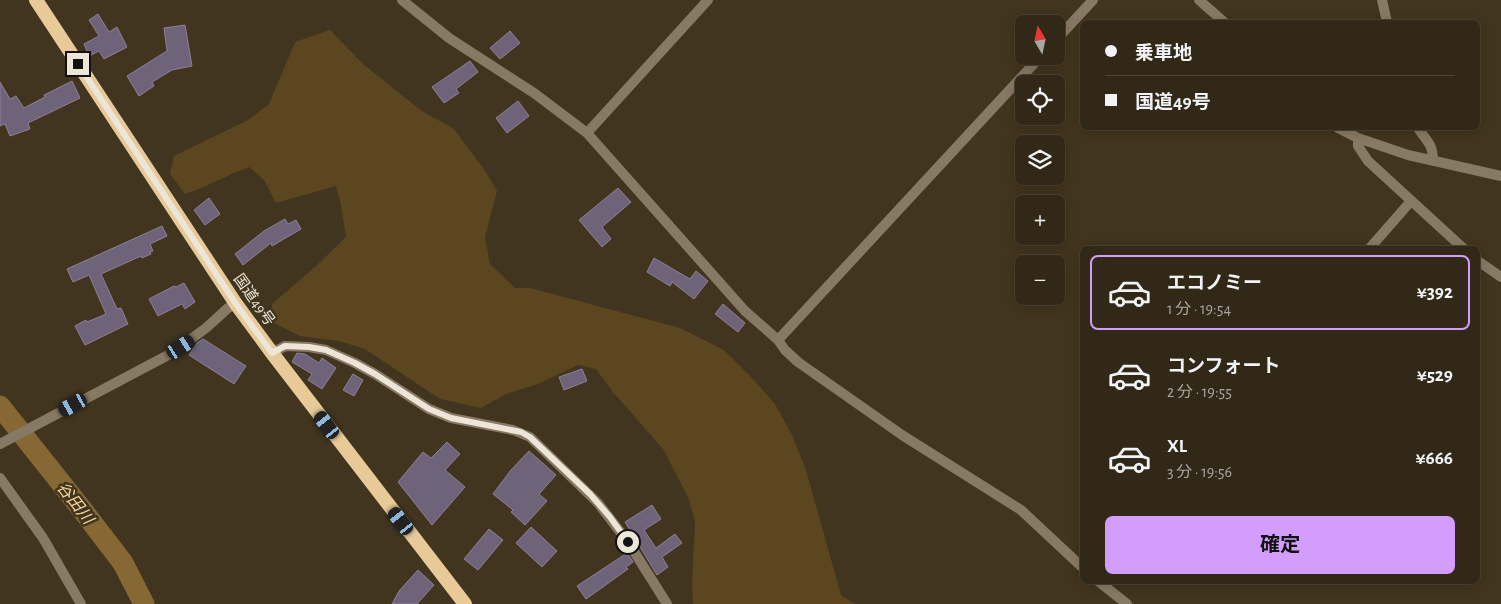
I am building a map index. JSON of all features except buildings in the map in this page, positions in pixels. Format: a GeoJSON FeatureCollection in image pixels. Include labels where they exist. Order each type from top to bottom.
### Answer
{"type":"FeatureCollection","features":[{"type":"Feature","properties":{"kind":"highway","name":"国道49号"},"geometry":{"type":"LineString","coordinates":[[36,0],[236,304],[464,604]]}},
{"type":"Feature","properties":{"kind":"street"},"geometry":{"type":"LineString","coordinates":[[402,0],[449,38],[534,93],[587,133],[745,312],[778,340],[785,350],[798,362],[902,434],[1021,510],[1080,561]]}},
{"type":"Feature","properties":{"kind":"street"},"geometry":{"type":"LineString","coordinates":[[587,133],[708,0]]}},
{"type":"Feature","properties":{"kind":"street"},"geometry":{"type":"LineString","coordinates":[[1065,30],[1093,0]]}},
{"type":"Feature","properties":{"kind":"street"},"geometry":{"type":"LineString","coordinates":[[1199,0],[1222,20]]}},
{"type":"Feature","properties":{"kind":"street"},"geometry":{"type":"LineString","coordinates":[[1382,0],[1387,20]]}},
{"type":"Feature","properties":{"kind":"street"},"geometry":{"type":"LineString","coordinates":[[778,340],[1033,65]]}},
{"type":"Feature","properties":{"kind":"street"},"geometry":{"type":"LineString","coordinates":[[1342,130],[1358,138],[1433,161],[1501,176]]}},
{"type":"Feature","properties":{"kind":"street"},"geometry":{"type":"LineString","coordinates":[[1420,130],[1430,144],[1433,161]]}},
{"type":"Feature","properties":{"kind":"street"},"geometry":{"type":"LineString","coordinates":[[1358,138],[1358,146],[1368,161],[1461,246]]}},
{"type":"Feature","properties":{"kind":"street"},"geometry":{"type":"LineString","coordinates":[[1372,246],[1412,201]]}},
{"type":"Feature","properties":{"kind":"street"},"geometry":{"type":"LineString","coordinates":[[1480,262],[1501,277]]}},
{"type":"Feature","properties":{"kind":"street"},"geometry":{"type":"LineString","coordinates":[[0,444],[172,353],[206,328],[228,308],[236,304]]}},
{"type":"Feature","properties":{"kind":"street"},"geometry":{"type":"LineString","coordinates":[[272,353],[285,346],[326,350],[375,374],[429,409],[451,418],[521,432],[530,437],[598,503],[628,542],[667,604]]}},
{"type":"Feature","properties":{"kind":"street"},"geometry":{"type":"LineString","coordinates":[[0,478],[43,538],[81,604]]}},
{"type":"Feature","properties":{"kind":"street"},"geometry":{"type":"LineString","coordinates":[[1102,584],[1126,604]]}},
{"type":"Feature","properties":{"kind":"shaded area"},"geometry":{"type":"Polygon","coordinates":[[[330,30],[363,64],[423,112],[453,128],[484,169],[497,191],[485,237],[490,264],[515,288],[530,288],[680,328],[724,350],[754,380],[775,404],[792,435],[806,470],[841,595],[855,604],[693,604],[695,521],[688,497],[663,449],[613,392],[596,369],[578,365],[538,384],[506,394],[481,408],[440,399],[365,349],[339,341],[300,336],[272,322],[272,304],[346,237],[336,186],[276,203],[264,180],[249,167],[185,194],[170,174],[174,156],[248,120],[269,104],[295,42],[330,30]]]}},
{"type":"Feature","properties":{"kind":"waterway","name":"谷田川"},"geometry":{"type":"LineString","coordinates":[[0,406],[123,563],[144,604]]}},
{"type":"Feature","properties":{"kind":"route"},"geometry":{"type":"LineString","coordinates":[[78,64],[236,304],[272,353],[285,346],[326,350],[375,374],[429,409],[451,418],[521,432],[530,437],[590,494],[628,542]]}}]}
